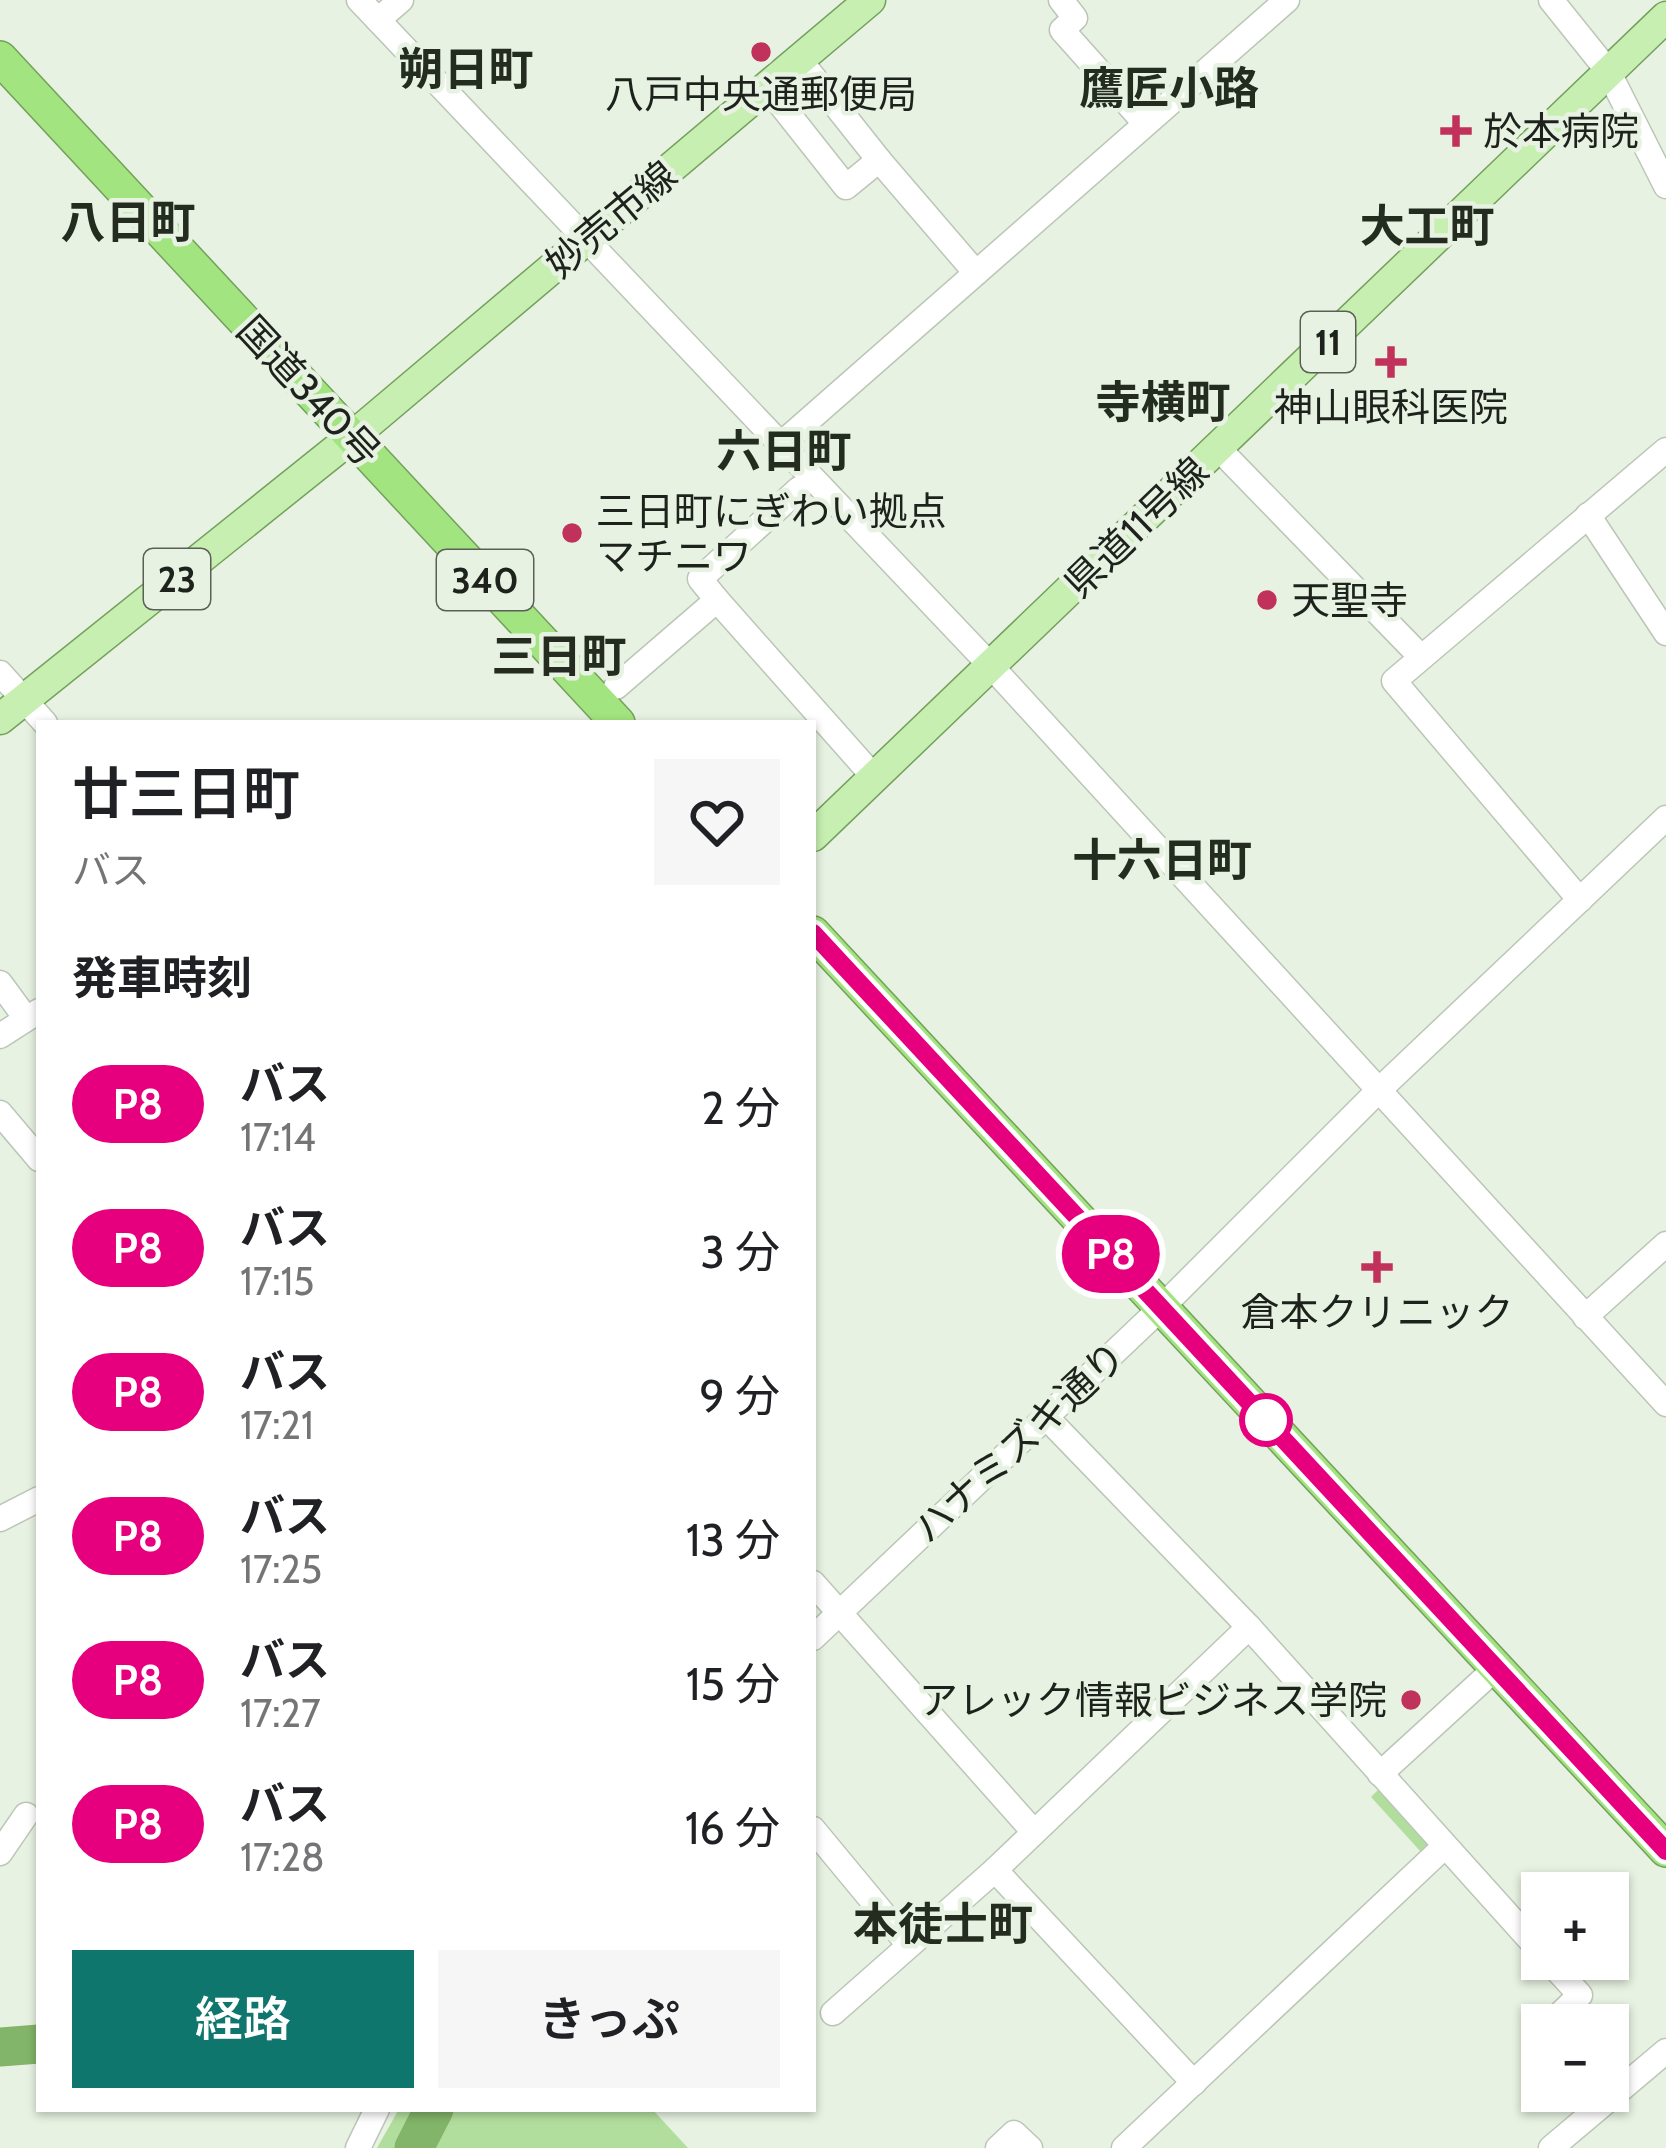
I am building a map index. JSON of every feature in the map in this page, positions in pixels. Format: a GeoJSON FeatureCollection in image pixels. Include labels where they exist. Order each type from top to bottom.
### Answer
{"type":"FeatureCollection","features":[{"type":"Feature","properties":{"kind":"highway","name":"国道340号"},"geometry":{"type":"LineString","coordinates":[[0,58],[615,720]]}},
{"type":"Feature","properties":{"kind":"highway"},"geometry":{"type":"LineString","coordinates":[[816,936],[1666,1850]]}},
{"type":"Feature","properties":{"kind":"main road","name":"妙売市線"},"geometry":{"type":"LineString","coordinates":[[352,437],[870,0]]}},
{"type":"Feature","properties":{"kind":"main road","name":"県道11号線"},"geometry":{"type":"LineString","coordinates":[[816,833],[1666,17]]}},
{"type":"Feature","properties":{"kind":"main road","name":"23"},"geometry":{"type":"LineString","coordinates":[[23,714],[352,437]]}},
{"type":"Feature","properties":{"kind":"street"},"geometry":{"type":"LineString","coordinates":[[359,0],[991,666],[1666,1404]]}},
{"type":"Feature","properties":{"kind":"street"},"geometry":{"type":"LineString","coordinates":[[378,20],[401,0]]}},
{"type":"Feature","properties":{"kind":"street"},"geometry":{"type":"LineString","coordinates":[[779,446],[1287,0]]}},
{"type":"Feature","properties":{"kind":"street"},"geometry":{"type":"LineString","coordinates":[[1551,0],[1608,71],[1666,186]]}},
{"type":"Feature","properties":{"kind":"street"},"geometry":{"type":"LineString","coordinates":[[1068,9],[1062,30],[1145,123]]}},
{"type":"Feature","properties":{"kind":"street"},"geometry":{"type":"LineString","coordinates":[[806,68],[976,273]]}},
{"type":"Feature","properties":{"kind":"street"},"geometry":{"type":"LineString","coordinates":[[774,96],[846,187],[879,160]]}},
{"type":"Feature","properties":{"kind":"street"},"geometry":{"type":"LineString","coordinates":[[1218,448],[1420,656]]}},
{"type":"Feature","properties":{"kind":"street"},"geometry":{"type":"LineString","coordinates":[[1580,900],[1394,681],[1666,450]]}},
{"type":"Feature","properties":{"kind":"street"},"geometry":{"type":"LineString","coordinates":[[799,489],[700,579],[866,767]]}},
{"type":"Feature","properties":{"kind":"street"},"geometry":{"type":"LineString","coordinates":[[1588,515],[1666,633]]}},
{"type":"Feature","properties":{"kind":"street"},"geometry":{"type":"LineString","coordinates":[[616,687],[717,599]]}},
{"type":"Feature","properties":{"kind":"street"},"geometry":{"type":"LineString","coordinates":[[0,673],[23,714]]}},
{"type":"Feature","properties":{"kind":"street","name":"ハナミズキ通り"},"geometry":{"type":"LineString","coordinates":[[816,1635],[1666,818]]}},
{"type":"Feature","properties":{"kind":"street"},"geometry":{"type":"LineString","coordinates":[[0,983],[32,1014],[0,1036]]}},
{"type":"Feature","properties":{"kind":"street"},"geometry":{"type":"LineString","coordinates":[[0,1113],[36,1155]]}},
{"type":"Feature","properties":{"kind":"street"},"geometry":{"type":"LineString","coordinates":[[1585,1316],[1666,1244]]}},
{"type":"Feature","properties":{"kind":"street"},"geometry":{"type":"LineString","coordinates":[[1046,1417],[1249,1628],[1521,1930]]}},
{"type":"Feature","properties":{"kind":"street"},"geometry":{"type":"LineString","coordinates":[[0,1520],[36,1501]]}},
{"type":"Feature","properties":{"kind":"street"},"geometry":{"type":"LineString","coordinates":[[816,1586],[1034,1832]]}},
{"type":"Feature","properties":{"kind":"street"},"geometry":{"type":"LineString","coordinates":[[833,2013],[995,1870],[1249,1628]]}},
{"type":"Feature","properties":{"kind":"street"},"geometry":{"type":"LineString","coordinates":[[1380,1774],[1496,1668]]}},
{"type":"Feature","properties":{"kind":"street"},"geometry":{"type":"LineString","coordinates":[[0,1802],[32,1818],[0,1853]]}},
{"type":"Feature","properties":{"kind":"street"},"geometry":{"type":"LineString","coordinates":[[816,1833],[909,1945]]}},
{"type":"Feature","properties":{"kind":"street"},"geometry":{"type":"LineString","coordinates":[[1124,2148],[1445,1846]]}},
{"type":"Feature","properties":{"kind":"street"},"geometry":{"type":"LineString","coordinates":[[995,1870],[1194,2083]]}},
{"type":"Feature","properties":{"kind":"street"},"geometry":{"type":"LineString","coordinates":[[1567,1980],[1580,1995],[1571,2004]]}},
{"type":"Feature","properties":{"kind":"street"},"geometry":{"type":"LineString","coordinates":[[1629,2075],[1666,2051]]}},
{"type":"Feature","properties":{"kind":"street"},"geometry":{"type":"LineString","coordinates":[[358,2148],[376,2112]]}},
{"type":"Feature","properties":{"kind":"street"},"geometry":{"type":"LineString","coordinates":[[1551,2148],[1581,2112]]}},
{"type":"Feature","properties":{"kind":"street"},"geometry":{"type":"LineString","coordinates":[[998,2148],[1014,2133],[1030,2148]]}},
{"type":"Feature","properties":{"kind":"green space"},"geometry":{"type":"Polygon","coordinates":[[[1382,1786],[1429,1842],[1421,1852],[1371,1797],[1382,1786]]]}},
{"type":"Feature","properties":{"kind":"green space"},"geometry":{"type":"Polygon","coordinates":[[[397,2112],[655,2112],[688,2148],[377,2148],[397,2112]]]}},
{"type":"Feature","properties":{"kind":"waterway"},"geometry":{"type":"LineString","coordinates":[[0,2047],[36,2044]]}},
{"type":"Feature","properties":{"kind":"waterway"},"geometry":{"type":"LineString","coordinates":[[414,2148],[432,2112]]}},
{"type":"Feature","properties":{"kind":"bus line","name":"P8"},"geometry":{"type":"LineString","coordinates":[[816,936],[1666,1851]]}},
{"type":"Feature","properties":{"kind":"place","name":"八戸中央通郵便局"},"geometry":{"type":"Point","coordinates":[761,52]}},
{"type":"Feature","properties":{"kind":"place","name":"於本病院"},"geometry":{"type":"Point","coordinates":[1456,131]}},
{"type":"Feature","properties":{"kind":"place","name":"神山眼科医院"},"geometry":{"type":"Point","coordinates":[1391,362]}},
{"type":"Feature","properties":{"kind":"place","name":"三日町にぎわい拠点 マチニワ"},"geometry":{"type":"Point","coordinates":[572,533]}},
{"type":"Feature","properties":{"kind":"place","name":"天聖寺"},"geometry":{"type":"Point","coordinates":[1267,600]}},
{"type":"Feature","properties":{"kind":"place","name":"倉本クリニック"},"geometry":{"type":"Point","coordinates":[1377,1267]}},
{"type":"Feature","properties":{"kind":"place","name":"アレック情報ビジネス学院"},"geometry":{"type":"Point","coordinates":[1411,1700]}},
{"type":"Feature","properties":{"kind":"district","name":"朔日町"},"geometry":{"type":"Point","coordinates":[466,69]}},
{"type":"Feature","properties":{"kind":"district","name":"鷹匠小路"},"geometry":{"type":"Point","coordinates":[1169,88]}},
{"type":"Feature","properties":{"kind":"district","name":"八日町"},"geometry":{"type":"Point","coordinates":[128,222]}},
{"type":"Feature","properties":{"kind":"district","name":"大工町"},"geometry":{"type":"Point","coordinates":[1427,226]}},
{"type":"Feature","properties":{"kind":"district","name":"寺横町"},"geometry":{"type":"Point","coordinates":[1163,402]}},
{"type":"Feature","properties":{"kind":"district","name":"六日町"},"geometry":{"type":"Point","coordinates":[784,451]}},
{"type":"Feature","properties":{"kind":"district","name":"三日町"},"geometry":{"type":"Point","coordinates":[559,656]}},
{"type":"Feature","properties":{"kind":"district","name":"十六日町"},"geometry":{"type":"Point","coordinates":[1162,860]}},
{"type":"Feature","properties":{"kind":"district","name":"本徒士町"},"geometry":{"type":"Point","coordinates":[943,1924]}}]}
